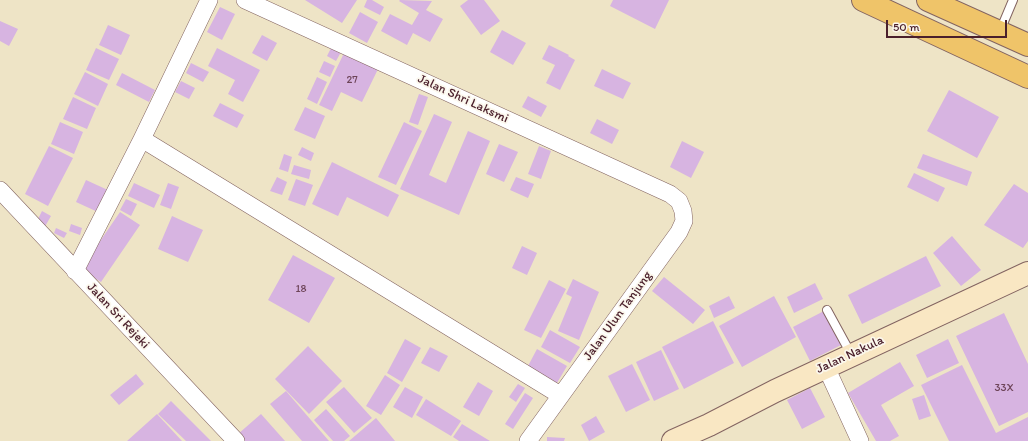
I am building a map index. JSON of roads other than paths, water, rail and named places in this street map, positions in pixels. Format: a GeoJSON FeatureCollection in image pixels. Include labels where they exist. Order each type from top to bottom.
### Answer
{"type":"FeatureCollection","features":[{"type":"Feature","properties":{"kind":"highway"},"geometry":{"type":"LineString","coordinates":[[863,0],[1028,77]]}},
{"type":"Feature","properties":{"kind":"highway"},"geometry":{"type":"LineString","coordinates":[[928,0],[1028,45]]}},
{"type":"Feature","properties":{"kind":"main road","name":"Jalan Nakula"},"geometry":{"type":"LineString","coordinates":[[673,441],[1028,272]]}},
{"type":"Feature","properties":{"kind":"street"},"geometry":{"type":"LineString","coordinates":[[75,270],[142,139],[209,0]]}},
{"type":"Feature","properties":{"kind":"street","name":"Jalan Shri Laksmi"},"geometry":{"type":"LineString","coordinates":[[245,0],[670,194],[679,202]]}},
{"type":"Feature","properties":{"kind":"street"},"geometry":{"type":"LineString","coordinates":[[142,139],[560,395]]}},
{"type":"Feature","properties":{"kind":"street","name":"Jalan Sri Rejeki"},"geometry":{"type":"LineString","coordinates":[[0,190],[236,441]]}},
{"type":"Feature","properties":{"kind":"street","name":"Jalan Ulun Tanjung"},"geometry":{"type":"LineString","coordinates":[[528,441],[540,434],[560,395],[679,232],[684,221],[683,211],[679,202]]}},
{"type":"Feature","properties":{"kind":"street"},"geometry":{"type":"LineString","coordinates":[[826,367],[860,441]]}},
{"type":"Feature","properties":{"kind":"lane"},"geometry":{"type":"LineString","coordinates":[[999,31],[1013,0]]}},
{"type":"Feature","properties":{"kind":"lane"},"geometry":{"type":"LineString","coordinates":[[827,310],[852,355]]}}]}
